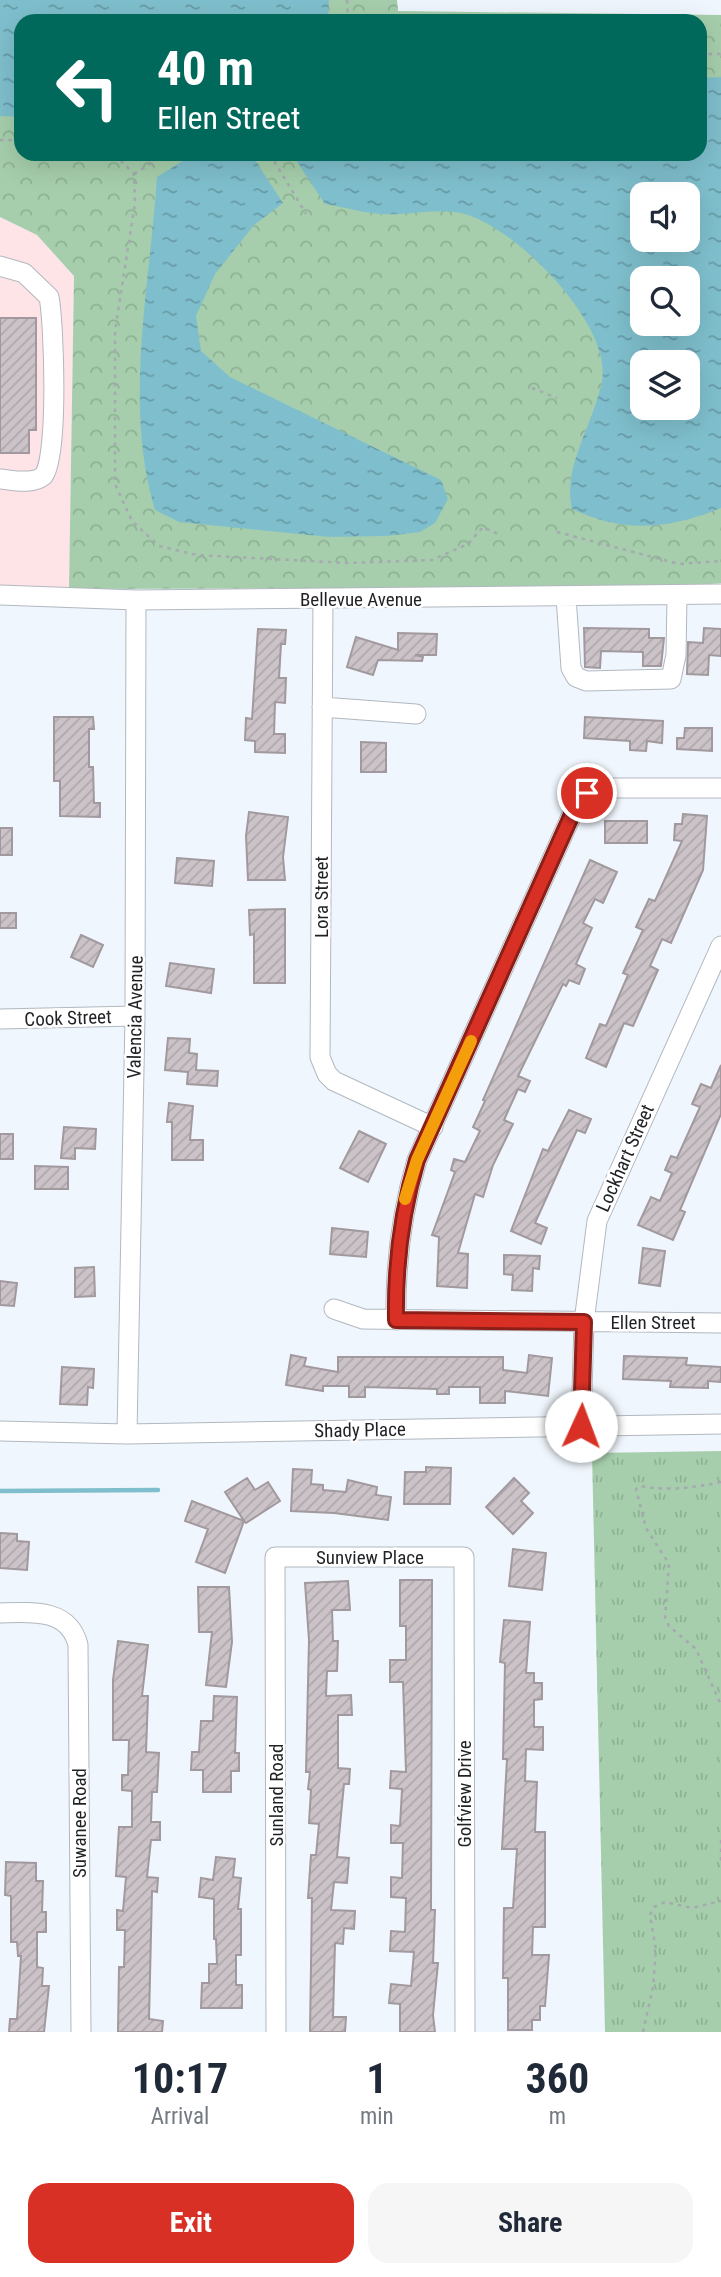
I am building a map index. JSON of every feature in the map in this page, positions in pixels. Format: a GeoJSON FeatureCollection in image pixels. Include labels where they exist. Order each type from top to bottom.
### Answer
{"type":"FeatureCollection","features":[{"type":"Feature","properties":{"kind":"street"},"geometry":{"type":"LineString","coordinates":[[0,266],[24,274],[49,297],[54,439],[48,468],[41,478],[32,481],[0,479]]}},
{"type":"Feature","properties":{"kind":"street","name":"Bellevue Avenue"},"geometry":{"type":"LineString","coordinates":[[0,595],[135,600],[323,600],[721,594]]}},
{"type":"Feature","properties":{"kind":"street"},"geometry":{"type":"LineString","coordinates":[[566,597],[572,668],[576,677],[586,681],[671,679],[676,655],[677,596]]}},
{"type":"Feature","properties":{"kind":"street","name":"Valencia Avenue"},"geometry":{"type":"LineString","coordinates":[[127,1434],[135,1016],[135,600]]}},
{"type":"Feature","properties":{"kind":"street","name":"Lora Street"},"geometry":{"type":"LineString","coordinates":[[323,600],[322,1064],[334,1081],[433,1127]]}},
{"type":"Feature","properties":{"kind":"street"},"geometry":{"type":"LineString","coordinates":[[322,707],[416,713]]}},
{"type":"Feature","properties":{"kind":"street"},"geometry":{"type":"LineString","coordinates":[[396,1320],[395,1269],[403,1206],[417,1160],[574,810],[587,793],[605,788],[721,788]]}},
{"type":"Feature","properties":{"kind":"street","name":"Lockhart Street"},"geometry":{"type":"LineString","coordinates":[[581,1426],[584,1322],[597,1221],[721,946]]}},
{"type":"Feature","properties":{"kind":"street","name":"Cook Street"},"geometry":{"type":"LineString","coordinates":[[0,1019],[135,1016]]}},
{"type":"Feature","properties":{"kind":"street","name":"Ellen Street"},"geometry":{"type":"LineString","coordinates":[[334,1309],[363,1319],[721,1323]]}},
{"type":"Feature","properties":{"kind":"street","name":"Shady Place"},"geometry":{"type":"LineString","coordinates":[[0,1432],[127,1434],[721,1424]]}},
{"type":"Feature","properties":{"kind":"street","name":"Sunview Place"},"geometry":{"type":"LineString","coordinates":[[275,1557],[464,1557]]}},
{"type":"Feature","properties":{"kind":"street","name":"Sunland Road"},"geometry":{"type":"LineString","coordinates":[[275,1557],[276,2032]]}},
{"type":"Feature","properties":{"kind":"street","name":"Golfview Drive"},"geometry":{"type":"LineString","coordinates":[[464,1557],[465,2032]]}},
{"type":"Feature","properties":{"kind":"street","name":"Suwanee Road"},"geometry":{"type":"LineString","coordinates":[[0,1612],[43,1613],[62,1619],[73,1630],[78,1645],[81,2032]]}},
{"type":"Feature","properties":{"kind":"path"},"geometry":{"type":"LineString","coordinates":[[121,161],[134,174],[135,203],[115,331],[114,484],[132,521],[159,547],[197,555],[348,563],[432,560],[468,544],[484,527],[502,536]]}},
{"type":"Feature","properties":{"kind":"path"},"geometry":{"type":"LineString","coordinates":[[134,174],[155,161]]}},
{"type":"Feature","properties":{"kind":"path"},"geometry":{"type":"LineString","coordinates":[[274,161],[306,214]]}},
{"type":"Feature","properties":{"kind":"path"},"geometry":{"type":"LineString","coordinates":[[532,388],[557,398]]}},
{"type":"Feature","properties":{"kind":"path"},"geometry":{"type":"LineString","coordinates":[[557,532],[679,564],[721,561]]}},
{"type":"Feature","properties":{"kind":"path"},"geometry":{"type":"LineString","coordinates":[[721,1482],[690,1489],[660,1490],[640,1486],[636,1489],[646,1528],[669,1564],[665,1618],[670,1626],[696,1649],[721,1704]]}},
{"type":"Feature","properties":{"kind":"path"},"geometry":{"type":"LineString","coordinates":[[721,1839],[721,1861]]}},
{"type":"Feature","properties":{"kind":"path"},"geometry":{"type":"LineString","coordinates":[[643,2032],[654,1974],[656,1950],[650,1915],[654,1907],[665,1902],[692,1908],[721,1901]]}},
{"type":"Feature","properties":{"kind":"shaded area"},"geometry":{"type":"Polygon","coordinates":[[[0,217],[37,235],[74,276],[69,589],[0,586],[0,217]]]}},
{"type":"Feature","properties":{"kind":"green space"},"geometry":{"type":"Polygon","coordinates":[[[0,0],[397,0],[398,11],[640,14],[14,14],[14,161],[707,161],[707,15],[721,15],[721,583],[682,587],[69,589],[74,276],[37,235],[0,217],[0,0]]]}},
{"type":"Feature","properties":{"kind":"green space"},"geometry":{"type":"Polygon","coordinates":[[[721,1451],[721,2032],[605,2032],[592,1453],[721,1451]]]}},
{"type":"Feature","properties":{"kind":"water"},"geometry":{"type":"Polygon","coordinates":[[[0,0],[329,0],[328,14],[14,14],[14,117],[0,116],[0,0]]]}},
{"type":"Feature","properties":{"kind":"water"},"geometry":{"type":"Polygon","coordinates":[[[721,77],[721,508],[683,521],[647,526],[610,522],[572,509],[571,477],[602,381],[601,358],[592,333],[577,308],[558,283],[535,260],[489,224],[458,212],[383,214],[325,204],[297,161],[707,161],[707,78],[721,77]]]}},
{"type":"Feature","properties":{"kind":"water"},"geometry":{"type":"Polygon","coordinates":[[[183,161],[256,161],[283,203],[254,225],[215,274],[196,316],[201,351],[230,377],[441,480],[448,499],[435,523],[420,532],[387,536],[329,537],[179,522],[155,510],[141,429],[140,387],[141,345],[157,177],[183,161]]]}},
{"type":"Feature","properties":{"kind":"building"},"geometry":{"type":"Polygon","coordinates":[[[0,318],[36,318],[36,430],[29,430],[29,453],[0,453],[0,318]]]}},
{"type":"Feature","properties":{"kind":"building"},"geometry":{"type":"Polygon","coordinates":[[[584,628],[649,629],[649,638],[664,638],[661,666],[643,666],[643,652],[601,651],[600,668],[585,667],[584,628]]]}},
{"type":"Feature","properties":{"kind":"building"},"geometry":{"type":"Polygon","coordinates":[[[704,628],[721,629],[721,656],[709,655],[708,675],[687,674],[688,642],[703,643],[704,628]]]}},
{"type":"Feature","properties":{"kind":"building"},"geometry":{"type":"Polygon","coordinates":[[[258,629],[286,630],[285,644],[281,644],[279,678],[286,678],[285,703],[275,702],[274,734],[285,734],[285,753],[255,752],[255,741],[245,740],[246,718],[252,719],[258,629]]]}},
{"type":"Feature","properties":{"kind":"building"},"geometry":{"type":"Polygon","coordinates":[[[398,633],[437,634],[436,655],[415,655],[423,657],[422,661],[378,660],[373,675],[347,667],[356,637],[398,650],[398,633]]]}},
{"type":"Feature","properties":{"kind":"building"},"geometry":{"type":"Polygon","coordinates":[[[54,717],[93,717],[94,729],[89,729],[89,767],[93,767],[94,803],[100,803],[100,817],[60,816],[60,781],[54,781],[54,717]]]}},
{"type":"Feature","properties":{"kind":"building"},"geometry":{"type":"Polygon","coordinates":[[[585,717],[663,721],[662,743],[647,741],[646,751],[630,750],[630,741],[584,738],[585,717]]]}},
{"type":"Feature","properties":{"kind":"building"},"geometry":{"type":"Polygon","coordinates":[[[685,728],[712,728],[712,751],[677,749],[677,738],[684,738],[685,728]]]}},
{"type":"Feature","properties":{"kind":"building"},"geometry":{"type":"Polygon","coordinates":[[[361,742],[386,743],[386,772],[361,772],[361,742]]]}},
{"type":"Feature","properties":{"kind":"building"},"geometry":{"type":"Polygon","coordinates":[[[249,812],[288,817],[283,857],[285,880],[248,880],[246,836],[249,812]]]}},
{"type":"Feature","properties":{"kind":"building"},"geometry":{"type":"Polygon","coordinates":[[[683,814],[707,816],[703,870],[671,943],[662,939],[650,966],[658,970],[633,1026],[624,1023],[606,1067],[586,1058],[600,1024],[606,1026],[628,975],[623,973],[643,930],[636,927],[649,899],[655,901],[682,841],[674,840],[675,824],[682,824],[683,814]]]}},
{"type":"Feature","properties":{"kind":"building"},"geometry":{"type":"Polygon","coordinates":[[[605,821],[647,821],[647,843],[605,843],[605,821]]]}},
{"type":"Feature","properties":{"kind":"building"},"geometry":{"type":"Polygon","coordinates":[[[0,828],[12,828],[12,855],[0,855],[0,828]]]}},
{"type":"Feature","properties":{"kind":"building"},"geometry":{"type":"Polygon","coordinates":[[[177,858],[214,861],[212,886],[175,883],[177,858]]]}},
{"type":"Feature","properties":{"kind":"building"},"geometry":{"type":"Polygon","coordinates":[[[590,860],[617,872],[603,903],[595,899],[583,923],[592,928],[576,964],[585,969],[579,984],[569,980],[566,986],[563,984],[518,1076],[530,1081],[525,1092],[518,1089],[504,1120],[513,1124],[493,1165],[483,1197],[475,1194],[458,1253],[468,1254],[467,1288],[437,1286],[439,1237],[432,1235],[455,1172],[451,1170],[454,1159],[465,1162],[480,1131],[473,1127],[485,1101],[483,1100],[590,860]]]}},
{"type":"Feature","properties":{"kind":"building"},"geometry":{"type":"Polygon","coordinates":[[[285,909],[285,983],[254,983],[254,934],[250,935],[249,910],[285,909]]]}},
{"type":"Feature","properties":{"kind":"building"},"geometry":{"type":"Polygon","coordinates":[[[0,913],[16,913],[16,928],[0,928],[0,913]]]}},
{"type":"Feature","properties":{"kind":"building"},"geometry":{"type":"Polygon","coordinates":[[[81,935],[103,945],[93,967],[71,957],[81,935]]]}},
{"type":"Feature","properties":{"kind":"building"},"geometry":{"type":"Polygon","coordinates":[[[170,963],[214,969],[211,993],[166,986],[170,963]]]}},
{"type":"Feature","properties":{"kind":"building"},"geometry":{"type":"Polygon","coordinates":[[[168,1038],[190,1039],[189,1053],[197,1054],[196,1070],[218,1071],[217,1086],[187,1084],[188,1072],[165,1070],[168,1038]]]}},
{"type":"Feature","properties":{"kind":"building"},"geometry":{"type":"Polygon","coordinates":[[[721,1065],[721,1114],[680,1210],[685,1212],[673,1240],[638,1225],[651,1197],[660,1201],[672,1173],[665,1170],[671,1156],[677,1158],[700,1107],[692,1104],[701,1084],[711,1088],[721,1065]]]}},
{"type":"Feature","properties":{"kind":"building"},"geometry":{"type":"Polygon","coordinates":[[[169,1103],[193,1106],[190,1140],[203,1140],[203,1160],[172,1160],[172,1122],[167,1122],[169,1103]]]}},
{"type":"Feature","properties":{"kind":"building"},"geometry":{"type":"Polygon","coordinates":[[[569,1110],[591,1119],[585,1133],[577,1130],[535,1223],[547,1228],[541,1244],[511,1231],[543,1149],[548,1151],[569,1110]]]}},
{"type":"Feature","properties":{"kind":"building"},"geometry":{"type":"Polygon","coordinates":[[[64,1127],[96,1129],[95,1149],[75,1148],[75,1159],[61,1158],[64,1127]]]}},
{"type":"Feature","properties":{"kind":"building"},"geometry":{"type":"Polygon","coordinates":[[[359,1131],[386,1144],[368,1182],[340,1168],[359,1131]]]}},
{"type":"Feature","properties":{"kind":"building"},"geometry":{"type":"Polygon","coordinates":[[[0,1134],[13,1134],[13,1159],[0,1159],[0,1134]]]}},
{"type":"Feature","properties":{"kind":"building"},"geometry":{"type":"Polygon","coordinates":[[[35,1166],[68,1167],[68,1189],[35,1189],[35,1166]]]}},
{"type":"Feature","properties":{"kind":"building"},"geometry":{"type":"Polygon","coordinates":[[[332,1228],[368,1232],[366,1257],[330,1254],[332,1228]]]}},
{"type":"Feature","properties":{"kind":"building"},"geometry":{"type":"Polygon","coordinates":[[[643,1248],[665,1251],[660,1286],[639,1283],[643,1248]]]}},
{"type":"Feature","properties":{"kind":"building"},"geometry":{"type":"Polygon","coordinates":[[[504,1255],[540,1256],[539,1269],[533,1268],[532,1291],[512,1290],[513,1275],[504,1274],[504,1255]]]}},
{"type":"Feature","properties":{"kind":"building"},"geometry":{"type":"Polygon","coordinates":[[[94,1267],[95,1296],[75,1297],[75,1268],[94,1267]]]}},
{"type":"Feature","properties":{"kind":"building"},"geometry":{"type":"Polygon","coordinates":[[[0,1281],[17,1283],[14,1306],[0,1305],[0,1281]]]}},
{"type":"Feature","properties":{"kind":"building"},"geometry":{"type":"Polygon","coordinates":[[[291,1355],[306,1358],[304,1366],[338,1372],[338,1357],[503,1357],[503,1370],[527,1373],[529,1355],[552,1358],[548,1396],[505,1391],[505,1403],[480,1403],[480,1387],[449,1387],[449,1394],[437,1394],[437,1389],[365,1387],[365,1397],[349,1397],[349,1386],[323,1386],[323,1391],[286,1385],[291,1355]]]}},
{"type":"Feature","properties":{"kind":"building"},"geometry":{"type":"Polygon","coordinates":[[[624,1356],[687,1358],[686,1365],[721,1367],[721,1382],[708,1381],[708,1388],[670,1387],[671,1381],[623,1379],[624,1356]]]}},
{"type":"Feature","properties":{"kind":"building"},"geometry":{"type":"Polygon","coordinates":[[[62,1367],[94,1369],[93,1388],[88,1387],[87,1405],[60,1404],[62,1367]]]}},
{"type":"Feature","properties":{"kind":"building"},"geometry":{"type":"Polygon","coordinates":[[[426,1467],[451,1468],[450,1504],[404,1504],[405,1472],[426,1472],[426,1467]]]}},
{"type":"Feature","properties":{"kind":"building"},"geometry":{"type":"Polygon","coordinates":[[[293,1469],[312,1470],[311,1484],[323,1485],[323,1490],[346,1492],[348,1480],[377,1487],[376,1495],[391,1497],[388,1520],[291,1511],[293,1469]]]}},
{"type":"Feature","properties":{"kind":"building"},"geometry":{"type":"Polygon","coordinates":[[[247,1478],[255,1490],[268,1482],[280,1501],[246,1523],[225,1492],[247,1478]]]}},
{"type":"Feature","properties":{"kind":"building"},"geometry":{"type":"Polygon","coordinates":[[[514,1478],[529,1493],[521,1501],[533,1513],[513,1534],[486,1507],[514,1478]]]}},
{"type":"Feature","properties":{"kind":"building"},"geometry":{"type":"Polygon","coordinates":[[[192,1501],[244,1521],[225,1573],[196,1562],[208,1529],[185,1521],[192,1501]]]}},
{"type":"Feature","properties":{"kind":"building"},"geometry":{"type":"Polygon","coordinates":[[[0,1533],[17,1534],[17,1541],[29,1542],[27,1570],[0,1568],[0,1533]]]}},
{"type":"Feature","properties":{"kind":"building"},"geometry":{"type":"Polygon","coordinates":[[[513,1549],[546,1553],[542,1590],[509,1586],[513,1549]]]}},
{"type":"Feature","properties":{"kind":"building"},"geometry":{"type":"Polygon","coordinates":[[[400,1580],[432,1580],[431,1910],[435,1910],[433,1963],[438,1963],[433,2015],[435,2032],[400,2032],[400,2004],[389,2003],[391,1984],[411,1986],[414,1952],[390,1951],[391,1931],[405,1932],[406,1898],[391,1897],[391,1877],[402,1878],[403,1843],[391,1843],[391,1825],[400,1826],[402,1789],[390,1788],[391,1771],[406,1772],[403,1682],[390,1682],[390,1660],[406,1660],[406,1626],[400,1626],[400,1580]]]}},
{"type":"Feature","properties":{"kind":"building"},"geometry":{"type":"Polygon","coordinates":[[[348,1581],[350,1610],[332,1610],[333,1641],[338,1641],[337,1671],[327,1671],[326,1696],[351,1695],[352,1715],[338,1715],[338,1768],[350,1769],[349,1784],[344,1784],[337,1857],[349,1858],[347,1883],[334,1882],[331,1910],[355,1911],[354,1929],[344,1928],[343,1944],[335,1943],[333,2017],[346,2017],[345,2032],[310,2032],[312,1898],[308,1898],[311,1855],[316,1855],[319,1824],[309,1823],[310,1772],[306,1772],[309,1640],[305,1583],[348,1581]]]}},
{"type":"Feature","properties":{"kind":"building"},"geometry":{"type":"Polygon","coordinates":[[[198,1587],[229,1587],[232,1642],[226,1687],[206,1685],[212,1632],[199,1632],[198,1587]]]}},
{"type":"Feature","properties":{"kind":"building"},"geometry":{"type":"Polygon","coordinates":[[[504,1620],[530,1622],[526,1673],[534,1673],[534,1683],[542,1683],[542,1699],[534,1700],[534,1727],[543,1727],[543,1750],[526,1749],[525,1781],[537,1782],[535,1832],[545,1832],[545,1927],[533,1927],[532,1955],[549,1955],[545,2006],[540,2006],[540,2020],[532,2020],[532,2030],[508,2030],[508,1978],[503,1978],[504,1908],[513,1908],[517,1849],[502,1849],[507,1759],[503,1759],[505,1663],[500,1662],[504,1620]]]}},
{"type":"Feature","properties":{"kind":"building"},"geometry":{"type":"Polygon","coordinates":[[[118,1641],[148,1645],[142,1696],[148,1696],[146,1752],[159,1753],[157,1792],[152,1792],[151,1822],[160,1822],[160,1840],[151,1840],[147,1877],[158,1878],[157,1892],[152,1891],[149,2019],[163,2021],[162,2032],[118,2032],[119,1967],[124,1967],[125,1930],[117,1930],[117,1910],[123,1911],[126,1877],[116,1876],[119,1827],[132,1827],[132,1791],[122,1790],[122,1775],[128,1775],[129,1740],[113,1740],[113,1680],[118,1641]]]}},
{"type":"Feature","properties":{"kind":"building"},"geometry":{"type":"Polygon","coordinates":[[[214,1696],[237,1697],[235,1753],[239,1753],[239,1771],[231,1771],[231,1792],[203,1792],[203,1770],[191,1770],[192,1752],[199,1752],[201,1721],[213,1721],[214,1696]]]}},
{"type":"Feature","properties":{"kind":"building"},"geometry":{"type":"Polygon","coordinates":[[[216,1857],[235,1859],[233,1877],[241,1878],[238,1909],[241,1909],[241,1955],[236,1955],[236,1985],[242,1985],[242,2008],[201,2008],[202,1983],[209,1983],[209,1964],[217,1964],[214,1899],[199,1897],[201,1878],[213,1880],[216,1857]]]}},
{"type":"Feature","properties":{"kind":"building"},"geometry":{"type":"Polygon","coordinates":[[[6,1862],[36,1863],[36,1881],[43,1881],[42,1912],[46,1912],[46,1932],[37,1932],[37,1967],[43,1968],[42,1986],[49,1986],[44,2032],[9,2032],[10,2019],[17,2019],[21,1956],[18,1956],[17,1942],[11,1942],[11,1896],[5,1895],[6,1862]]]}},
{"type":"Feature","properties":{"kind":"waterway"},"geometry":{"type":"LineString","coordinates":[[0,1491],[158,1490]]}},
{"type":"Feature","properties":{"kind":"slow traffic"},"geometry":{"type":"LineString","coordinates":[[405,1199],[417,1160],[471,1041]]}},
{"type":"Feature","properties":{"kind":"route"},"geometry":{"type":"LineString","coordinates":[[581,1426],[584,1322],[396,1320],[395,1269],[403,1206],[417,1160],[574,810],[587,793]]}}]}
